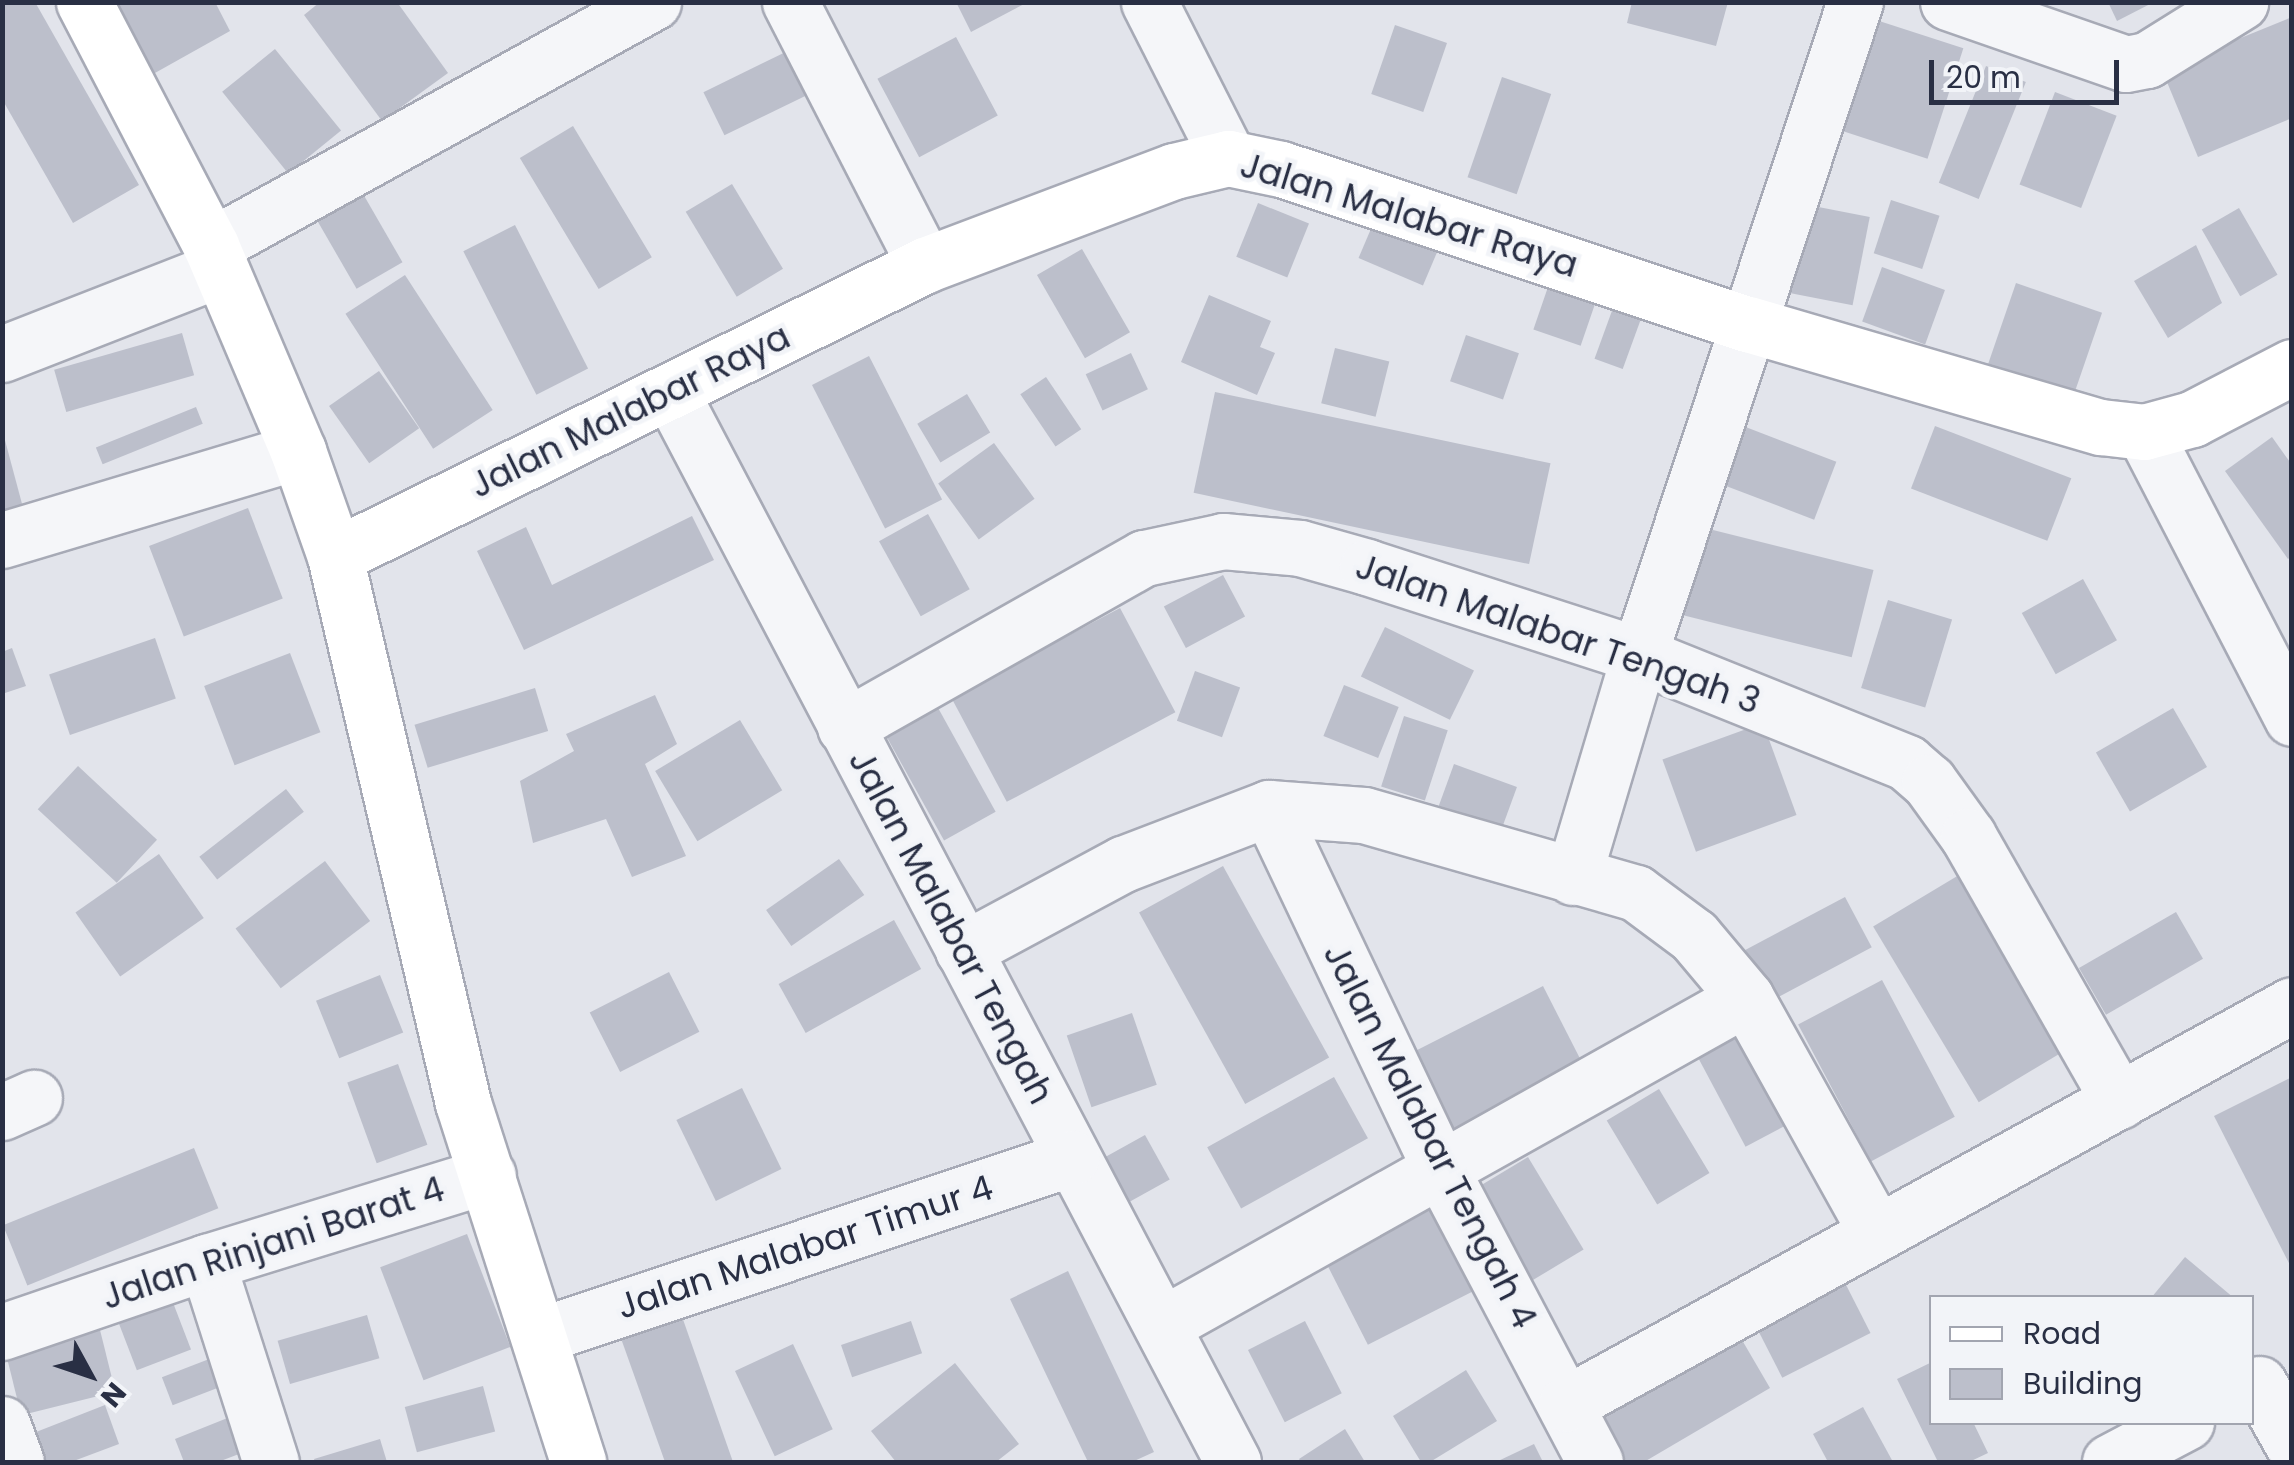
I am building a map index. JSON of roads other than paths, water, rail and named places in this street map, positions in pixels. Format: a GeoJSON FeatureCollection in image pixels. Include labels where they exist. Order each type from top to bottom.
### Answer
{"type":"FeatureCollection","features":[{"type":"Feature","properties":{"kind":"street"},"geometry":{"type":"LineString","coordinates":[[84,2],[214,258],[298,451],[335,556],[462,1103],[578,1462]]}},
{"type":"Feature","properties":{"kind":"street"},"geometry":{"type":"LineString","coordinates":[[2,354],[214,258],[654,2]]}},
{"type":"Feature","properties":{"kind":"street"},"geometry":{"type":"LineString","coordinates":[[790,2],[925,265]]}},
{"type":"Feature","properties":{"kind":"street"},"geometry":{"type":"LineString","coordinates":[[1150,2],[1228,158]]}},
{"type":"Feature","properties":{"kind":"street"},"geometry":{"type":"LineString","coordinates":[[1573,877],[1639,654],[1855,2]]}},
{"type":"Feature","properties":{"kind":"street"},"geometry":{"type":"LineString","coordinates":[[1948,2],[2126,64],[2147,60],[2240,2]]}},
{"type":"Feature","properties":{"kind":"street","name":"Jalan Malabar Raya"},"geometry":{"type":"LineString","coordinates":[[335,556],[925,265],[1174,171],[1228,158],[1281,169],[1748,324],[2101,427],[2144,432],[2192,419],[2292,367]]}},
{"type":"Feature","properties":{"kind":"street","name":"Jalan Malabar Tengah"},"geometry":{"type":"LineString","coordinates":[[670,391],[1233,1462]]}},
{"type":"Feature","properties":{"kind":"street"},"geometry":{"type":"LineString","coordinates":[[2144,432],[2292,718]]}},
{"type":"Feature","properties":{"kind":"street"},"geometry":{"type":"LineString","coordinates":[[2,540],[298,451]]}},
{"type":"Feature","properties":{"kind":"street","name":"Jalan Malabar Tengah 3"},"geometry":{"type":"LineString","coordinates":[[845,727],[1144,558],[1224,541],[1317,553],[1639,654],[1884,750],[1928,782],[1968,836],[2120,1102]]}},
{"type":"Feature","properties":{"kind":"street"},"geometry":{"type":"LineString","coordinates":[[963,950],[1123,864],[1269,808],[1364,816],[1636,893],[1694,936],[1746,998],[1877,1234]]}},
{"type":"Feature","properties":{"kind":"street","name":"Jalan Malabar Tengah 4"},"geometry":{"type":"LineString","coordinates":[[1269,808],[1440,1168],[1595,1462]]}},
{"type":"Feature","properties":{"kind":"street"},"geometry":{"type":"LineString","coordinates":[[1162,1325],[1746,998]]}},
{"type":"Feature","properties":{"kind":"street"},"geometry":{"type":"LineString","coordinates":[[1566,1404],[2292,1005]]}},
{"type":"Feature","properties":{"kind":"street","name":"Jalan Malabar Timur 4"},"geometry":{"type":"LineString","coordinates":[[539,1336],[1072,1158]]}},
{"type":"Feature","properties":{"kind":"street","name":"Jalan Rinjani Barat 4"},"geometry":{"type":"LineString","coordinates":[[2,1332],[207,1262],[488,1175]]}},
{"type":"Feature","properties":{"kind":"street"},"geometry":{"type":"LineString","coordinates":[[207,1262],[272,1462]]}},
{"type":"Feature","properties":{"kind":"street"},"geometry":{"type":"LineString","coordinates":[[2267,1380],[2292,1444]]}},
{"type":"Feature","properties":{"kind":"street"},"geometry":{"type":"LineString","coordinates":[[2,1424],[16,1462]]}},
{"type":"Feature","properties":{"kind":"street"},"geometry":{"type":"LineString","coordinates":[[2110,1462],[2180,1425]]}}]}
